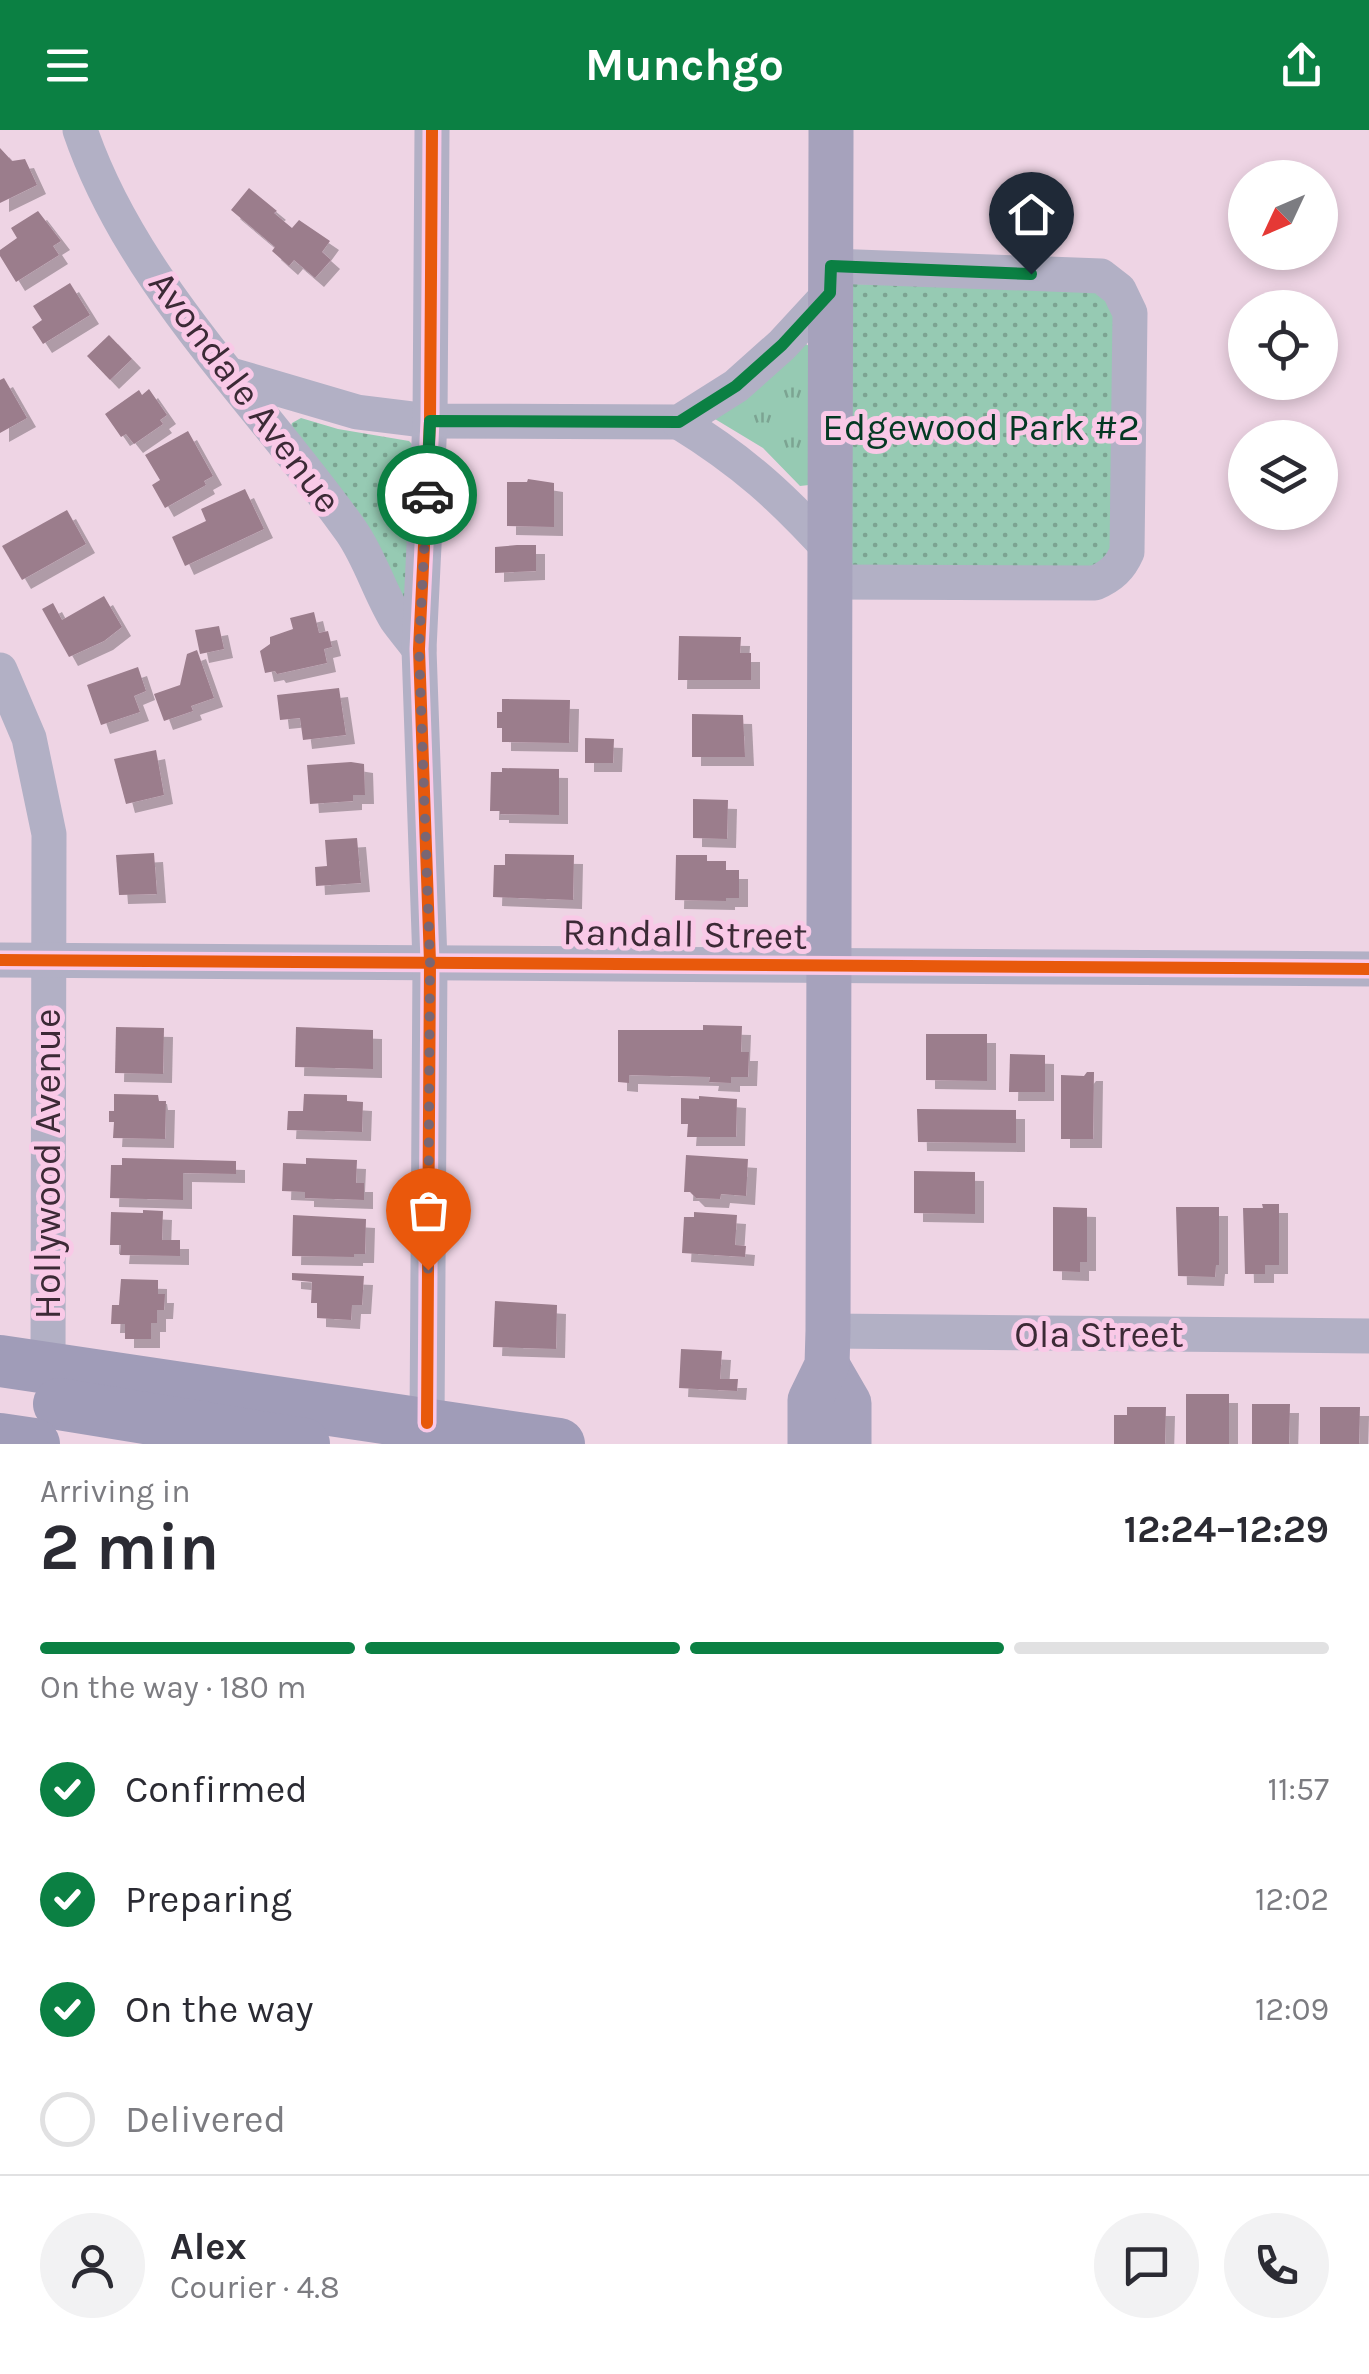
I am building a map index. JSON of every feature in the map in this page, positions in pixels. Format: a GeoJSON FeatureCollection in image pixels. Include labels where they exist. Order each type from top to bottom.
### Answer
{"type":"FeatureCollection","features":[{"type":"Feature","properties":{"kind":"highway"},"geometry":{"type":"LineString","coordinates":[[24,1364],[559,1444]]}},
{"type":"Feature","properties":{"kind":"highway"},"geometry":{"type":"LineString","coordinates":[[0,1394],[304,1444]]}},
{"type":"Feature","properties":{"kind":"highway"},"geometry":{"type":"LineString","coordinates":[[0,1438],[34,1444]]}},
{"type":"Feature","properties":{"kind":"main road"},"geometry":{"type":"LineString","coordinates":[[810,1444],[810,1400],[828,1348],[831,130]]}},
{"type":"Feature","properties":{"kind":"main road"},"geometry":{"type":"LineString","coordinates":[[828,1348],[848,1403],[848,1444]]}},
{"type":"Feature","properties":{"kind":"street","name":"Avondale Avenue"},"geometry":{"type":"LineString","coordinates":[[80,130],[132,243],[354,535],[396,619],[419,649]]}},
{"type":"Feature","properties":{"kind":"street"},"geometry":{"type":"LineString","coordinates":[[427,1423],[430,962],[419,649],[430,421],[432,130]]}},
{"type":"Feature","properties":{"kind":"street"},"geometry":{"type":"LineString","coordinates":[[231,374],[357,412],[430,421],[679,422],[730,453],[785,501],[832,568],[1095,583],[1121,566],[1127,552],[1130,313],[1118,290],[1100,276],[831,279],[782,345],[736,386],[679,422]]}},
{"type":"Feature","properties":{"kind":"street","name":"Hollywood Avenue"},"geometry":{"type":"LineString","coordinates":[[0,670],[29,738],[48,834],[47,960],[24,1364]]}},
{"type":"Feature","properties":{"kind":"street","name":"Randall Street"},"geometry":{"type":"LineString","coordinates":[[0,960],[1369,968]]}},
{"type":"Feature","properties":{"kind":"street","name":"Ola Street"},"geometry":{"type":"LineString","coordinates":[[828,1348],[1369,1336]]}},
{"type":"Feature","properties":{"kind":"green space","name":"Edgewood Park #2"},"geometry":{"type":"Polygon","coordinates":[[[852,284],[1115,287],[1110,567],[848,568],[852,284]]]}},
{"type":"Feature","properties":{"kind":"green space"},"geometry":{"type":"Polygon","coordinates":[[[806,344],[812,348],[809,485],[800,486],[763,448],[715,419],[806,344]]]}},
{"type":"Feature","properties":{"kind":"green space"},"geometry":{"type":"Polygon","coordinates":[[[301,418],[338,429],[409,441],[414,446],[409,611],[289,432],[292,423],[301,418]]]}},
{"type":"Feature","properties":{"kind":"building"},"geometry":{"type":"Polygon","coordinates":[[[0,148],[12,161],[25,159],[37,185],[0,203],[0,148]]]}},
{"type":"Feature","properties":{"kind":"building"},"geometry":{"type":"Polygon","coordinates":[[[249,188],[292,228],[299,220],[330,241],[322,252],[331,260],[315,278],[294,260],[289,266],[272,251],[275,247],[231,210],[249,188]]]}},
{"type":"Feature","properties":{"kind":"building"},"geometry":{"type":"Polygon","coordinates":[[[38,211],[61,241],[53,246],[59,255],[16,282],[0,250],[17,238],[11,228],[38,211]]]}},
{"type":"Feature","properties":{"kind":"building"},"geometry":{"type":"Polygon","coordinates":[[[70,283],[90,315],[43,344],[32,327],[42,320],[33,306],[70,283]]]}},
{"type":"Feature","properties":{"kind":"building"},"geometry":{"type":"Polygon","coordinates":[[[109,335],[132,359],[110,380],[87,356],[109,335]]]}},
{"type":"Feature","properties":{"kind":"building"},"geometry":{"type":"Polygon","coordinates":[[[4,378],[27,418],[0,433],[0,380],[4,378]]]}},
{"type":"Feature","properties":{"kind":"building"},"geometry":{"type":"Polygon","coordinates":[[[149,389],[167,415],[160,420],[163,424],[134,444],[126,434],[121,437],[105,414],[139,390],[142,395],[149,389]]]}},
{"type":"Feature","properties":{"kind":"building"},"geometry":{"type":"Polygon","coordinates":[[[188,431],[213,476],[204,481],[206,485],[165,508],[152,485],[160,480],[145,455],[188,431]]]}},
{"type":"Feature","properties":{"kind":"building"},"geometry":{"type":"Polygon","coordinates":[[[528,479],[554,483],[554,527],[507,526],[507,482],[528,479]]]}},
{"type":"Feature","properties":{"kind":"building"},"geometry":{"type":"Polygon","coordinates":[[[245,489],[264,529],[185,566],[172,537],[206,521],[201,509],[245,489]]]}},
{"type":"Feature","properties":{"kind":"building"},"geometry":{"type":"Polygon","coordinates":[[[67,510],[86,544],[22,580],[2,546],[67,510]]]}},
{"type":"Feature","properties":{"kind":"building"},"geometry":{"type":"Polygon","coordinates":[[[536,545],[536,571],[495,573],[495,547],[536,545]]]}},
{"type":"Feature","properties":{"kind":"building"},"geometry":{"type":"Polygon","coordinates":[[[104,596],[122,627],[104,641],[69,657],[42,609],[53,603],[62,620],[104,596]]]}},
{"type":"Feature","properties":{"kind":"building"},"geometry":{"type":"Polygon","coordinates":[[[314,612],[319,633],[328,631],[332,647],[324,649],[327,663],[265,673],[260,651],[270,644],[270,637],[293,629],[290,618],[314,612]]]}},
{"type":"Feature","properties":{"kind":"building"},"geometry":{"type":"Polygon","coordinates":[[[219,626],[224,649],[200,654],[195,630],[219,626]]]}},
{"type":"Feature","properties":{"kind":"building"},"geometry":{"type":"Polygon","coordinates":[[[679,636],[741,637],[740,653],[751,653],[751,680],[678,680],[679,636]]]}},
{"type":"Feature","properties":{"kind":"building"},"geometry":{"type":"Polygon","coordinates":[[[197,650],[214,698],[191,706],[193,711],[164,721],[154,694],[180,685],[187,654],[197,650]]]}},
{"type":"Feature","properties":{"kind":"building"},"geometry":{"type":"Polygon","coordinates":[[[138,667],[146,691],[134,696],[140,712],[101,725],[87,685],[138,667]]]}},
{"type":"Feature","properties":{"kind":"building"},"geometry":{"type":"Polygon","coordinates":[[[339,688],[346,735],[303,740],[300,718],[280,720],[277,695],[339,688]]]}},
{"type":"Feature","properties":{"kind":"building"},"geometry":{"type":"Polygon","coordinates":[[[502,699],[570,700],[569,743],[502,742],[497,712],[502,712],[502,699]]]}},
{"type":"Feature","properties":{"kind":"building"},"geometry":{"type":"Polygon","coordinates":[[[692,714],[743,715],[745,757],[692,757],[692,714]]]}},
{"type":"Feature","properties":{"kind":"building"},"geometry":{"type":"Polygon","coordinates":[[[585,738],[614,739],[613,763],[585,763],[585,738]]]}},
{"type":"Feature","properties":{"kind":"building"},"geometry":{"type":"Polygon","coordinates":[[[156,750],[164,795],[126,804],[114,759],[156,750]]]}},
{"type":"Feature","properties":{"kind":"building"},"geometry":{"type":"Polygon","coordinates":[[[364,764],[365,795],[353,795],[353,801],[310,804],[307,765],[364,764]]]}},
{"type":"Feature","properties":{"kind":"building"},"geometry":{"type":"Polygon","coordinates":[[[502,768],[559,769],[559,815],[490,811],[491,772],[502,772],[502,768]]]}},
{"type":"Feature","properties":{"kind":"building"},"geometry":{"type":"Polygon","coordinates":[[[693,799],[728,800],[727,839],[693,838],[693,799]]]}},
{"type":"Feature","properties":{"kind":"building"},"geometry":{"type":"Polygon","coordinates":[[[357,838],[361,883],[316,886],[315,867],[327,866],[325,840],[357,838]]]}},
{"type":"Feature","properties":{"kind":"building"},"geometry":{"type":"Polygon","coordinates":[[[154,853],[157,894],[119,895],[116,855],[154,853]]]}},
{"type":"Feature","properties":{"kind":"building"},"geometry":{"type":"Polygon","coordinates":[[[505,854],[574,855],[573,900],[493,897],[494,865],[505,865],[505,854]]]}},
{"type":"Feature","properties":{"kind":"building"},"geometry":{"type":"Polygon","coordinates":[[[676,855],[707,855],[707,861],[726,861],[726,870],[739,870],[739,898],[675,900],[676,855]]]}},
{"type":"Feature","properties":{"kind":"building"},"geometry":{"type":"Polygon","coordinates":[[[703,1025],[742,1026],[741,1052],[749,1052],[748,1077],[731,1077],[731,1083],[709,1082],[710,1077],[629,1075],[629,1083],[618,1082],[618,1030],[703,1030],[703,1025]]]}},
{"type":"Feature","properties":{"kind":"building"},"geometry":{"type":"Polygon","coordinates":[[[116,1027],[164,1028],[163,1074],[115,1073],[116,1027]]]}},
{"type":"Feature","properties":{"kind":"building"},"geometry":{"type":"Polygon","coordinates":[[[296,1027],[373,1030],[373,1069],[295,1067],[296,1027]]]}},
{"type":"Feature","properties":{"kind":"building"},"geometry":{"type":"Polygon","coordinates":[[[926,1034],[987,1034],[987,1081],[926,1080],[926,1034]]]}},
{"type":"Feature","properties":{"kind":"building"},"geometry":{"type":"Polygon","coordinates":[[[1010,1054],[1045,1055],[1045,1092],[1009,1092],[1010,1054]]]}},
{"type":"Feature","properties":{"kind":"building"},"geometry":{"type":"Polygon","coordinates":[[[1094,1072],[1093,1139],[1061,1139],[1061,1075],[1084,1076],[1094,1072]]]}},
{"type":"Feature","properties":{"kind":"building"},"geometry":{"type":"Polygon","coordinates":[[[114,1094],[158,1095],[159,1101],[166,1101],[165,1139],[113,1138],[114,1122],[109,1122],[109,1111],[114,1111],[114,1094]]]}},
{"type":"Feature","properties":{"kind":"building"},"geometry":{"type":"Polygon","coordinates":[[[304,1094],[347,1095],[347,1101],[363,1102],[362,1132],[287,1130],[288,1111],[303,1111],[304,1094]]]}},
{"type":"Feature","properties":{"kind":"building"},"geometry":{"type":"Polygon","coordinates":[[[681,1098],[737,1099],[736,1137],[687,1137],[688,1124],[681,1124],[681,1098]]]}},
{"type":"Feature","properties":{"kind":"building"},"geometry":{"type":"Polygon","coordinates":[[[917,1109],[1016,1110],[1016,1143],[918,1142],[917,1109]]]}},
{"type":"Feature","properties":{"kind":"building"},"geometry":{"type":"Polygon","coordinates":[[[686,1155],[748,1159],[746,1196],[696,1198],[684,1192],[686,1155]]]}},
{"type":"Feature","properties":{"kind":"building"},"geometry":{"type":"Polygon","coordinates":[[[122,1158],[236,1161],[236,1174],[183,1173],[183,1200],[110,1198],[111,1165],[122,1165],[122,1158]]]}},
{"type":"Feature","properties":{"kind":"building"},"geometry":{"type":"Polygon","coordinates":[[[306,1158],[357,1160],[356,1183],[364,1183],[364,1200],[305,1198],[305,1192],[282,1191],[283,1163],[306,1164],[306,1158]]]}},
{"type":"Feature","properties":{"kind":"building"},"geometry":{"type":"Polygon","coordinates":[[[914,1171],[975,1172],[975,1214],[914,1213],[914,1171]]]}},
{"type":"Feature","properties":{"kind":"building"},"geometry":{"type":"Polygon","coordinates":[[[1262,1204],[1279,1204],[1279,1265],[1265,1265],[1265,1274],[1245,1274],[1243,1208],[1263,1208],[1262,1204]]]}},
{"type":"Feature","properties":{"kind":"building"},"geometry":{"type":"Polygon","coordinates":[[[1053,1207],[1087,1208],[1087,1262],[1080,1262],[1080,1272],[1053,1271],[1053,1207]]]}},
{"type":"Feature","properties":{"kind":"building"},"geometry":{"type":"Polygon","coordinates":[[[1176,1207],[1219,1207],[1219,1265],[1215,1277],[1178,1276],[1176,1207]]]}},
{"type":"Feature","properties":{"kind":"building"},"geometry":{"type":"Polygon","coordinates":[[[163,1211],[162,1240],[180,1240],[180,1256],[120,1255],[121,1245],[110,1245],[111,1212],[163,1211]]]}},
{"type":"Feature","properties":{"kind":"building"},"geometry":{"type":"Polygon","coordinates":[[[694,1212],[737,1215],[735,1245],[746,1246],[745,1257],[682,1253],[684,1217],[694,1217],[694,1212]]]}},
{"type":"Feature","properties":{"kind":"building"},"geometry":{"type":"Polygon","coordinates":[[[293,1215],[366,1219],[365,1254],[292,1256],[293,1215]]]}},
{"type":"Feature","properties":{"kind":"building"},"geometry":{"type":"Polygon","coordinates":[[[292,1273],[364,1276],[362,1305],[352,1305],[351,1320],[317,1318],[317,1303],[311,1303],[312,1282],[292,1280],[292,1273]]]}},
{"type":"Feature","properties":{"kind":"building"},"geometry":{"type":"Polygon","coordinates":[[[121,1279],[158,1280],[158,1294],[165,1294],[164,1310],[157,1310],[157,1323],[151,1323],[151,1339],[125,1339],[125,1324],[111,1324],[112,1305],[119,1305],[121,1279]]]}},
{"type":"Feature","properties":{"kind":"building"},"geometry":{"type":"Polygon","coordinates":[[[495,1301],[557,1305],[556,1349],[493,1347],[495,1301]]]}},
{"type":"Feature","properties":{"kind":"building"},"geometry":{"type":"Polygon","coordinates":[[[681,1349],[722,1351],[720,1379],[738,1379],[737,1391],[679,1388],[681,1349]]]}},
{"type":"Feature","properties":{"kind":"building"},"geometry":{"type":"Polygon","coordinates":[[[1186,1394],[1229,1394],[1229,1444],[1186,1444],[1186,1394]]]}},
{"type":"Feature","properties":{"kind":"building"},"geometry":{"type":"Polygon","coordinates":[[[1252,1404],[1290,1404],[1289,1444],[1252,1444],[1252,1404]]]}},
{"type":"Feature","properties":{"kind":"building"},"geometry":{"type":"Polygon","coordinates":[[[1127,1407],[1166,1407],[1165,1444],[1114,1444],[1114,1415],[1127,1415],[1127,1407]]]}},
{"type":"Feature","properties":{"kind":"building"},"geometry":{"type":"Polygon","coordinates":[[[1320,1407],[1360,1407],[1359,1444],[1320,1444],[1320,1407]]]}},
{"type":"Feature","properties":{"kind":"cycle path"},"geometry":{"type":"LineString","coordinates":[[427,1423],[430,962],[419,649],[430,421],[432,130]]}},
{"type":"Feature","properties":{"kind":"cycle path"},"geometry":{"type":"LineString","coordinates":[[0,960],[1369,969]]}},
{"type":"Feature","properties":{"kind":"way so far"},"geometry":{"type":"LineString","coordinates":[[427,495],[419,649],[430,962],[428,1270]]}},
{"type":"Feature","properties":{"kind":"route"},"geometry":{"type":"LineString","coordinates":[[427,495],[430,421],[679,422],[736,386],[782,345],[830,293],[831,266],[1031,274]]}}]}
